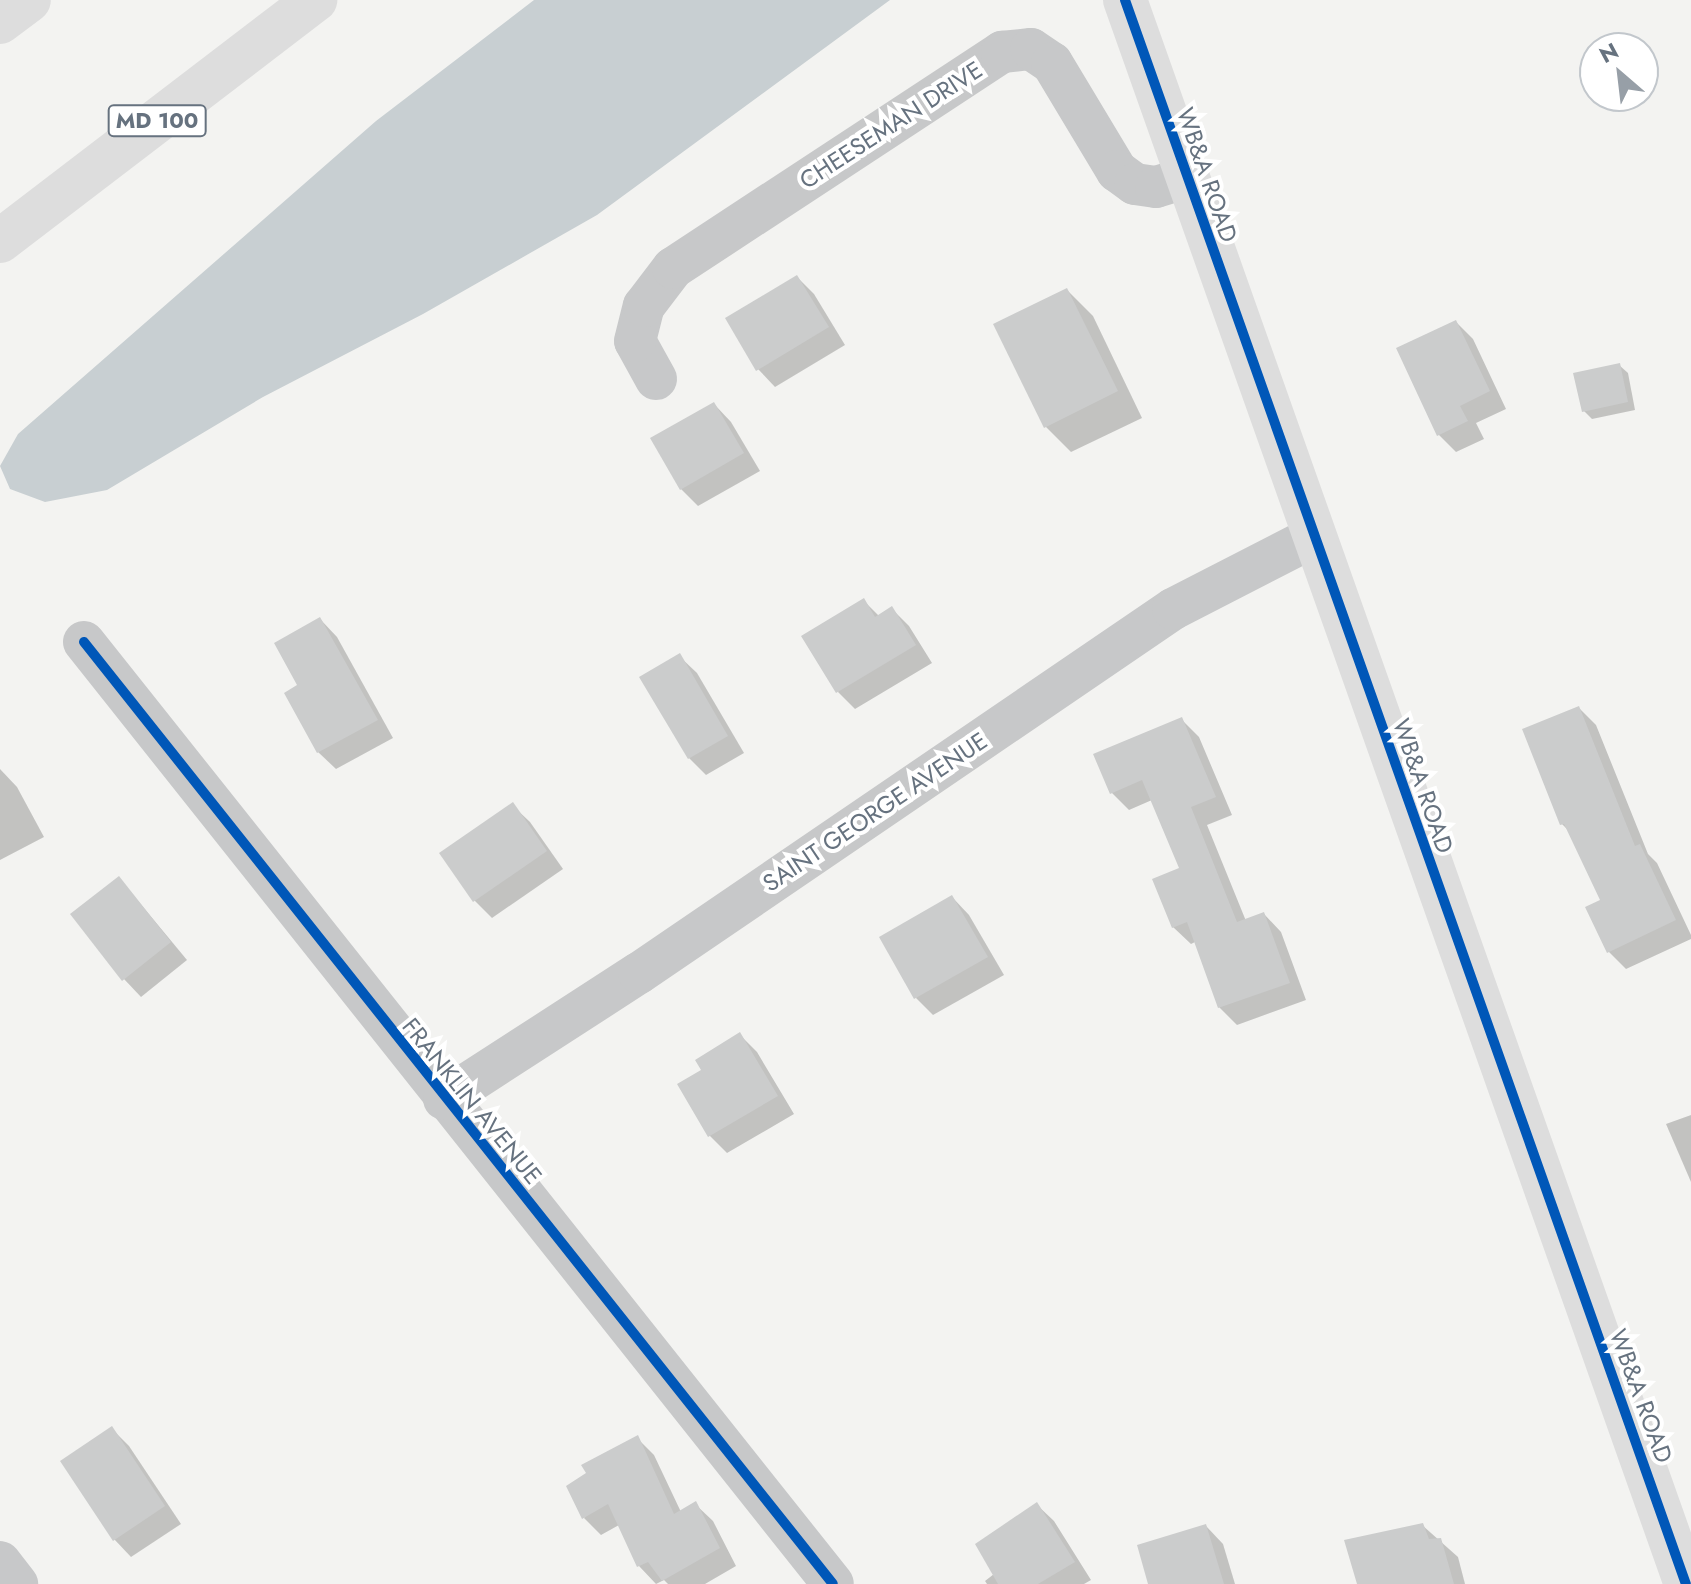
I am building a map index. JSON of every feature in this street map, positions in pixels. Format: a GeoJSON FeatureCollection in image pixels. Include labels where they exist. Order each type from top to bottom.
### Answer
{"type":"FeatureCollection","features":[{"type":"Feature","properties":{"kind":"main road"},"geometry":{"type":"LineString","coordinates":[[0,22],[29,0]]}},
{"type":"Feature","properties":{"kind":"main road","name":"MD 100"},"geometry":{"type":"LineString","coordinates":[[0,241],[315,0]]}},
{"type":"Feature","properties":{"kind":"main road","name":"WB&A ROAD"},"geometry":{"type":"LineString","coordinates":[[1125,0],[1686,1584]]}},
{"type":"Feature","properties":{"kind":"street","name":"CHEESEMAN DRIVE"},"geometry":{"type":"LineString","coordinates":[[656,379],[635,341],[644,306],[673,268],[1002,52],[1031,49],[1052,63],[1117,171],[1135,184],[1156,187],[1186,178]]}},
{"type":"Feature","properties":{"kind":"street","name":"SAINT GEORGE AVENUE"},"geometry":{"type":"LineString","coordinates":[[444,1099],[639,973],[1173,609],[1313,537]]}},
{"type":"Feature","properties":{"kind":"street","name":"FRANKLIN AVENUE"},"geometry":{"type":"LineString","coordinates":[[84,642],[444,1099],[833,1584]]}},
{"type":"Feature","properties":{"kind":"street"},"geometry":{"type":"LineString","coordinates":[[0,1562],[17,1584]]}},
{"type":"Feature","properties":{"kind":"shaded area"},"geometry":{"type":"Polygon","coordinates":[[[534,0],[890,0],[597,215],[423,314],[263,397],[107,490],[45,502],[10,489],[0,466],[18,434],[376,121],[534,0]]]}},
{"type":"Feature","properties":{"kind":"building"},"geometry":{"type":"Polygon","coordinates":[[[797,275],[829,327],[756,371],[725,318],[797,275]]]}},
{"type":"Feature","properties":{"kind":"building"},"geometry":{"type":"Polygon","coordinates":[[[1067,288],[1118,391],[1044,428],[993,324],[1067,288]]]}},
{"type":"Feature","properties":{"kind":"building"},"geometry":{"type":"Polygon","coordinates":[[[1456,320],[1490,391],[1460,406],[1468,421],[1437,436],[1396,348],[1456,320]]]}},
{"type":"Feature","properties":{"kind":"building"},"geometry":{"type":"Polygon","coordinates":[[[1620,363],[1628,402],[1582,412],[1573,373],[1620,363]]]}},
{"type":"Feature","properties":{"kind":"building"},"geometry":{"type":"Polygon","coordinates":[[[714,402],[744,453],[680,490],[650,438],[714,402]]]}},
{"type":"Feature","properties":{"kind":"building"},"geometry":{"type":"Polygon","coordinates":[[[864,598],[875,617],[892,606],[916,645],[836,693],[801,636],[864,598]]]}},
{"type":"Feature","properties":{"kind":"building"},"geometry":{"type":"Polygon","coordinates":[[[320,617],[378,720],[317,753],[284,693],[297,685],[274,643],[320,617]]]}},
{"type":"Feature","properties":{"kind":"building"},"geometry":{"type":"Polygon","coordinates":[[[680,653],[728,736],[688,759],[639,677],[680,653]]]}},
{"type":"Feature","properties":{"kind":"building"},"geometry":{"type":"Polygon","coordinates":[[[1579,706],[1635,846],[1640,844],[1676,920],[1607,953],[1585,907],[1600,900],[1564,824],[1560,825],[1522,729],[1579,706]]]}},
{"type":"Feature","properties":{"kind":"building"},"geometry":{"type":"Polygon","coordinates":[[[1182,717],[1216,797],[1191,807],[1237,922],[1264,912],[1290,983],[1218,1008],[1187,922],[1172,928],[1152,879],[1179,868],[1142,780],[1110,794],[1093,754],[1182,717]]]}},
{"type":"Feature","properties":{"kind":"building"},"geometry":{"type":"Polygon","coordinates":[[[513,802],[547,851],[473,902],[439,853],[513,802]]]}},
{"type":"Feature","properties":{"kind":"building"},"geometry":{"type":"Polygon","coordinates":[[[119,876],[171,942],[122,981],[70,914],[119,876]]]}},
{"type":"Feature","properties":{"kind":"building"},"geometry":{"type":"Polygon","coordinates":[[[952,895],[988,957],[914,999],[879,937],[952,895]]]}},
{"type":"Feature","properties":{"kind":"building"},"geometry":{"type":"Polygon","coordinates":[[[740,1032],[778,1096],[708,1137],[677,1084],[701,1070],[695,1060],[740,1032]]]}},
{"type":"Feature","properties":{"kind":"building"},"geometry":{"type":"Polygon","coordinates":[[[112,1426],[165,1506],[113,1541],[60,1461],[112,1426]]]}},
{"type":"Feature","properties":{"kind":"building"},"geometry":{"type":"Polygon","coordinates":[[[638,1435],[674,1514],[696,1501],[720,1548],[662,1581],[648,1562],[637,1567],[608,1504],[582,1519],[566,1486],[586,1473],[581,1465],[638,1435]]]}},
{"type":"Feature","properties":{"kind":"building"},"geometry":{"type":"Polygon","coordinates":[[[1037,1502],[1075,1562],[1038,1584],[998,1584],[975,1544],[1037,1502]]]}},
{"type":"Feature","properties":{"kind":"building"},"geometry":{"type":"Polygon","coordinates":[[[1423,1523],[1429,1539],[1441,1538],[1454,1584],[1357,1584],[1344,1540],[1423,1523]]]}},
{"type":"Feature","properties":{"kind":"building"},"geometry":{"type":"Polygon","coordinates":[[[1206,1524],[1224,1584],[1148,1584],[1137,1545],[1206,1524]]]}},
{"type":"Feature","properties":{"kind":"cycle path"},"geometry":{"type":"LineString","coordinates":[[1125,0],[1686,1584]]}},
{"type":"Feature","properties":{"kind":"cycle path"},"geometry":{"type":"LineString","coordinates":[[84,642],[833,1584]]}}]}
